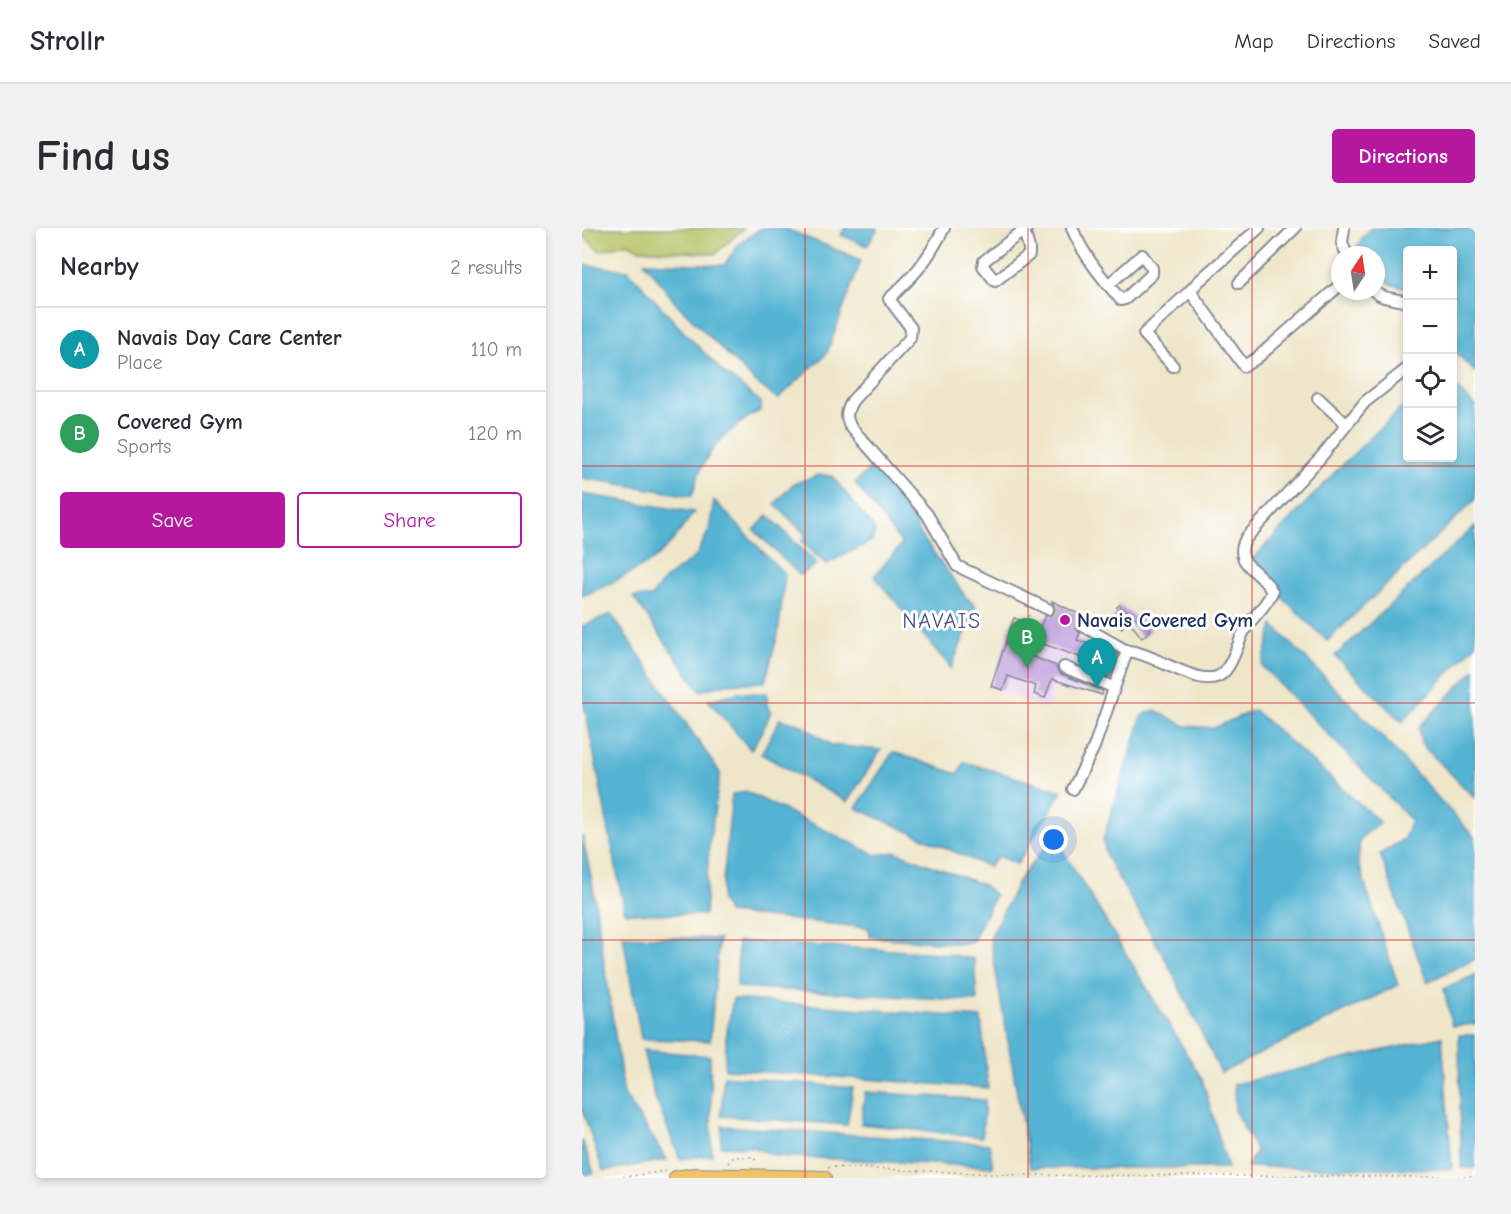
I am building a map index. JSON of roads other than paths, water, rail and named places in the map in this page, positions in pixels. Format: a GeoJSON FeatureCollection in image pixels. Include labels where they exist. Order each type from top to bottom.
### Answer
{"type":"FeatureCollection","features":[{"type":"Feature","properties":{"kind":"main road"},"geometry":{"type":"LineString","coordinates":[[676,1178],[826,1173]]}},
{"type":"Feature","properties":{"kind":"street"},"geometry":{"type":"LineString","coordinates":[[945,228],[931,254],[915,275],[889,299],[911,328],[910,338],[852,401],[846,418],[850,426],[927,514],[957,566],[1048,609]]}},
{"type":"Feature","properties":{"kind":"street"},"geometry":{"type":"LineString","coordinates":[[1072,228],[1083,251],[1108,285]]}},
{"type":"Feature","properties":{"kind":"street"},"geometry":{"type":"LineString","coordinates":[[1173,366],[1144,334],[1259,228]]}},
{"type":"Feature","properties":{"kind":"street"},"geometry":{"type":"LineString","coordinates":[[1239,283],[1295,228]]}},
{"type":"Feature","properties":{"kind":"street"},"geometry":{"type":"LineString","coordinates":[[1343,246],[1344,228]]}},
{"type":"Feature","properties":{"kind":"street"},"geometry":{"type":"LineString","coordinates":[[1025,229],[1029,255],[995,281],[984,266],[984,261],[1025,229]]}},
{"type":"Feature","properties":{"kind":"street"},"geometry":{"type":"LineString","coordinates":[[1190,291],[1244,366],[1257,358],[1331,293]]}},
{"type":"Feature","properties":{"kind":"street"},"geometry":{"type":"LineString","coordinates":[[1385,298],[1403,302]]}},
{"type":"Feature","properties":{"kind":"street"},"geometry":{"type":"LineString","coordinates":[[1083,626],[1127,651],[1142,653],[1200,678],[1217,678],[1224,673],[1245,630],[1272,592],[1244,560],[1240,551],[1246,538],[1321,457],[1365,402],[1403,371]]}},
{"type":"Feature","properties":{"kind":"street"},"geometry":{"type":"LineString","coordinates":[[1318,398],[1346,424]]}},
{"type":"Feature","properties":{"kind":"street"},"geometry":{"type":"LineString","coordinates":[[1073,789],[1094,747],[1127,651]]}},
{"type":"Feature","properties":{"kind":"street"},"geometry":{"type":"LineString","coordinates":[[1064,668],[1113,687]]}},
{"type":"Feature","properties":{"kind":"water"},"geometry":{"type":"Polygon","coordinates":[[[761,228],[784,228],[861,260],[827,353],[778,399],[755,382],[675,302],[644,262],[724,265],[739,244],[761,228]]]}},
{"type":"Feature","properties":{"kind":"water"},"geometry":{"type":"Polygon","coordinates":[[[845,228],[878,228],[867,246],[841,235],[845,228]]]}},
{"type":"Feature","properties":{"kind":"water"},"geometry":{"type":"Polygon","coordinates":[[[1371,228],[1475,228],[1475,372],[1457,354],[1457,246],[1403,246],[1403,287],[1393,285],[1385,279],[1385,246],[1358,246],[1371,228]]]}},
{"type":"Feature","properties":{"kind":"water"},"geometry":{"type":"Polygon","coordinates":[[[582,266],[628,270],[722,371],[761,402],[761,410],[734,428],[712,451],[700,472],[692,496],[582,478],[582,266]]]}},
{"type":"Feature","properties":{"kind":"water"},"geometry":{"type":"Polygon","coordinates":[[[1457,389],[1475,406],[1475,500],[1327,641],[1248,564],[1341,466],[1403,407],[1403,462],[1457,462],[1457,389]]]}},
{"type":"Feature","properties":{"kind":"water"},"geometry":{"type":"Polygon","coordinates":[[[873,466],[913,509],[918,531],[966,597],[976,607],[951,668],[874,576],[902,544],[855,483],[873,466]]]}},
{"type":"Feature","properties":{"kind":"water"},"geometry":{"type":"Polygon","coordinates":[[[819,475],[832,476],[875,532],[872,541],[826,564],[802,542],[805,534],[775,504],[793,484],[819,475]]]}},
{"type":"Feature","properties":{"kind":"water"},"geometry":{"type":"Polygon","coordinates":[[[582,494],[694,512],[671,543],[654,559],[582,596],[582,494]]]}},
{"type":"Feature","properties":{"kind":"water"},"geometry":{"type":"Polygon","coordinates":[[[714,500],[785,575],[778,634],[765,682],[727,684],[700,691],[633,597],[651,597],[665,579],[696,556],[709,530],[714,500]]]}},
{"type":"Feature","properties":{"kind":"water"},"geometry":{"type":"Polygon","coordinates":[[[768,515],[817,564],[800,575],[754,530],[768,515]]]}},
{"type":"Feature","properties":{"kind":"water"},"geometry":{"type":"Polygon","coordinates":[[[1475,526],[1475,645],[1402,722],[1335,656],[1475,526]]]}},
{"type":"Feature","properties":{"kind":"water"},"geometry":{"type":"Polygon","coordinates":[[[611,614],[720,773],[709,846],[705,915],[625,913],[582,694],[582,626],[611,614]]]}},
{"type":"Feature","properties":{"kind":"water"},"geometry":{"type":"Polygon","coordinates":[[[1273,625],[1374,728],[1475,838],[1475,959],[1427,982],[1380,854],[1404,839],[1411,820],[1262,666],[1273,625]]]}},
{"type":"Feature","properties":{"kind":"water"},"geometry":{"type":"Polygon","coordinates":[[[1475,669],[1475,798],[1421,744],[1419,727],[1475,669]]]}},
{"type":"Feature","properties":{"kind":"water"},"geometry":{"type":"Polygon","coordinates":[[[738,693],[767,693],[767,705],[771,711],[763,731],[751,750],[708,700],[738,693]]]}},
{"type":"Feature","properties":{"kind":"water"},"geometry":{"type":"Polygon","coordinates":[[[1155,710],[1185,726],[1214,728],[1254,710],[1380,822],[1360,839],[1358,863],[1398,985],[1221,1073],[1167,962],[1107,858],[1103,840],[1142,715],[1155,710]]]}},
{"type":"Feature","properties":{"kind":"water"},"geometry":{"type":"Polygon","coordinates":[[[780,719],[802,725],[831,745],[881,750],[847,802],[761,754],[780,719]]]}},
{"type":"Feature","properties":{"kind":"water"},"geometry":{"type":"Polygon","coordinates":[[[893,752],[958,774],[964,762],[1062,791],[1017,864],[998,856],[989,867],[856,808],[893,752]]]}},
{"type":"Feature","properties":{"kind":"water"},"geometry":{"type":"Polygon","coordinates":[[[745,791],[876,855],[896,852],[983,885],[995,895],[973,941],[965,944],[870,937],[869,928],[728,913],[721,900],[732,795],[745,791]]]}},
{"type":"Feature","properties":{"kind":"water"},"geometry":{"type":"Polygon","coordinates":[[[582,835],[592,882],[624,1094],[667,1160],[603,1171],[582,1109],[582,835]]]}},
{"type":"Feature","properties":{"kind":"water"},"geometry":{"type":"Polygon","coordinates":[[[1054,836],[1202,1079],[1228,1168],[1030,1168],[990,938],[1019,880],[1054,836]]]}},
{"type":"Feature","properties":{"kind":"water"},"geometry":{"type":"Polygon","coordinates":[[[623,936],[719,939],[710,1041],[641,1039],[623,936]]]}},
{"type":"Feature","properties":{"kind":"water"},"geometry":{"type":"Polygon","coordinates":[[[738,941],[940,953],[974,959],[977,1001],[737,987],[738,941]]]}},
{"type":"Feature","properties":{"kind":"water"},"geometry":{"type":"Polygon","coordinates":[[[1475,975],[1475,1024],[1452,1026],[1444,989],[1475,975]]]}},
{"type":"Feature","properties":{"kind":"water"},"geometry":{"type":"Polygon","coordinates":[[[733,999],[981,1018],[988,1088],[725,1069],[726,1037],[733,999]]]}},
{"type":"Feature","properties":{"kind":"water"},"geometry":{"type":"Polygon","coordinates":[[[1459,1035],[1475,1035],[1475,1168],[1461,1168],[1459,1035]]]}},
{"type":"Feature","properties":{"kind":"water"},"geometry":{"type":"Polygon","coordinates":[[[1442,1037],[1452,1169],[1247,1167],[1256,1150],[1235,1112],[1234,1084],[1442,1037]]]}},
{"type":"Feature","properties":{"kind":"water"},"geometry":{"type":"Polygon","coordinates":[[[643,1050],[710,1056],[712,1155],[680,1159],[654,1095],[643,1050]]]}},
{"type":"Feature","properties":{"kind":"water"},"geometry":{"type":"Polygon","coordinates":[[[724,1076],[853,1088],[847,1125],[721,1116],[724,1076]]]}},
{"type":"Feature","properties":{"kind":"water"},"geometry":{"type":"Polygon","coordinates":[[[865,1092],[985,1100],[982,1137],[861,1124],[865,1092]]]}},
{"type":"Feature","properties":{"kind":"water"},"geometry":{"type":"Polygon","coordinates":[[[722,1126],[989,1144],[993,1167],[776,1156],[752,1147],[721,1146],[722,1126]]]}},
{"type":"Feature","properties":{"kind":"water"},"geometry":{"type":"Polygon","coordinates":[[[582,1140],[594,1173],[582,1175],[582,1140]]]}},
{"type":"Feature","properties":{"kind":"tunnel"},"geometry":{"type":"LineString","coordinates":[[1048,609],[1083,626]]}},
{"type":"Feature","properties":{"kind":"place","name":"Navais Covered Gym"},"geometry":{"type":"Point","coordinates":[1065,620]}},
{"type":"Feature","properties":{"kind":"place","name":"Covered Gym"},"geometry":{"type":"Point","coordinates":[1027,668]}},
{"type":"Feature","properties":{"kind":"place","name":"Navais Day Care Center"},"geometry":{"type":"Point","coordinates":[1097,688]}},
{"type":"Feature","properties":{"kind":"district","name":"NAVAIS"},"geometry":{"type":"Point","coordinates":[942,620]}}]}
